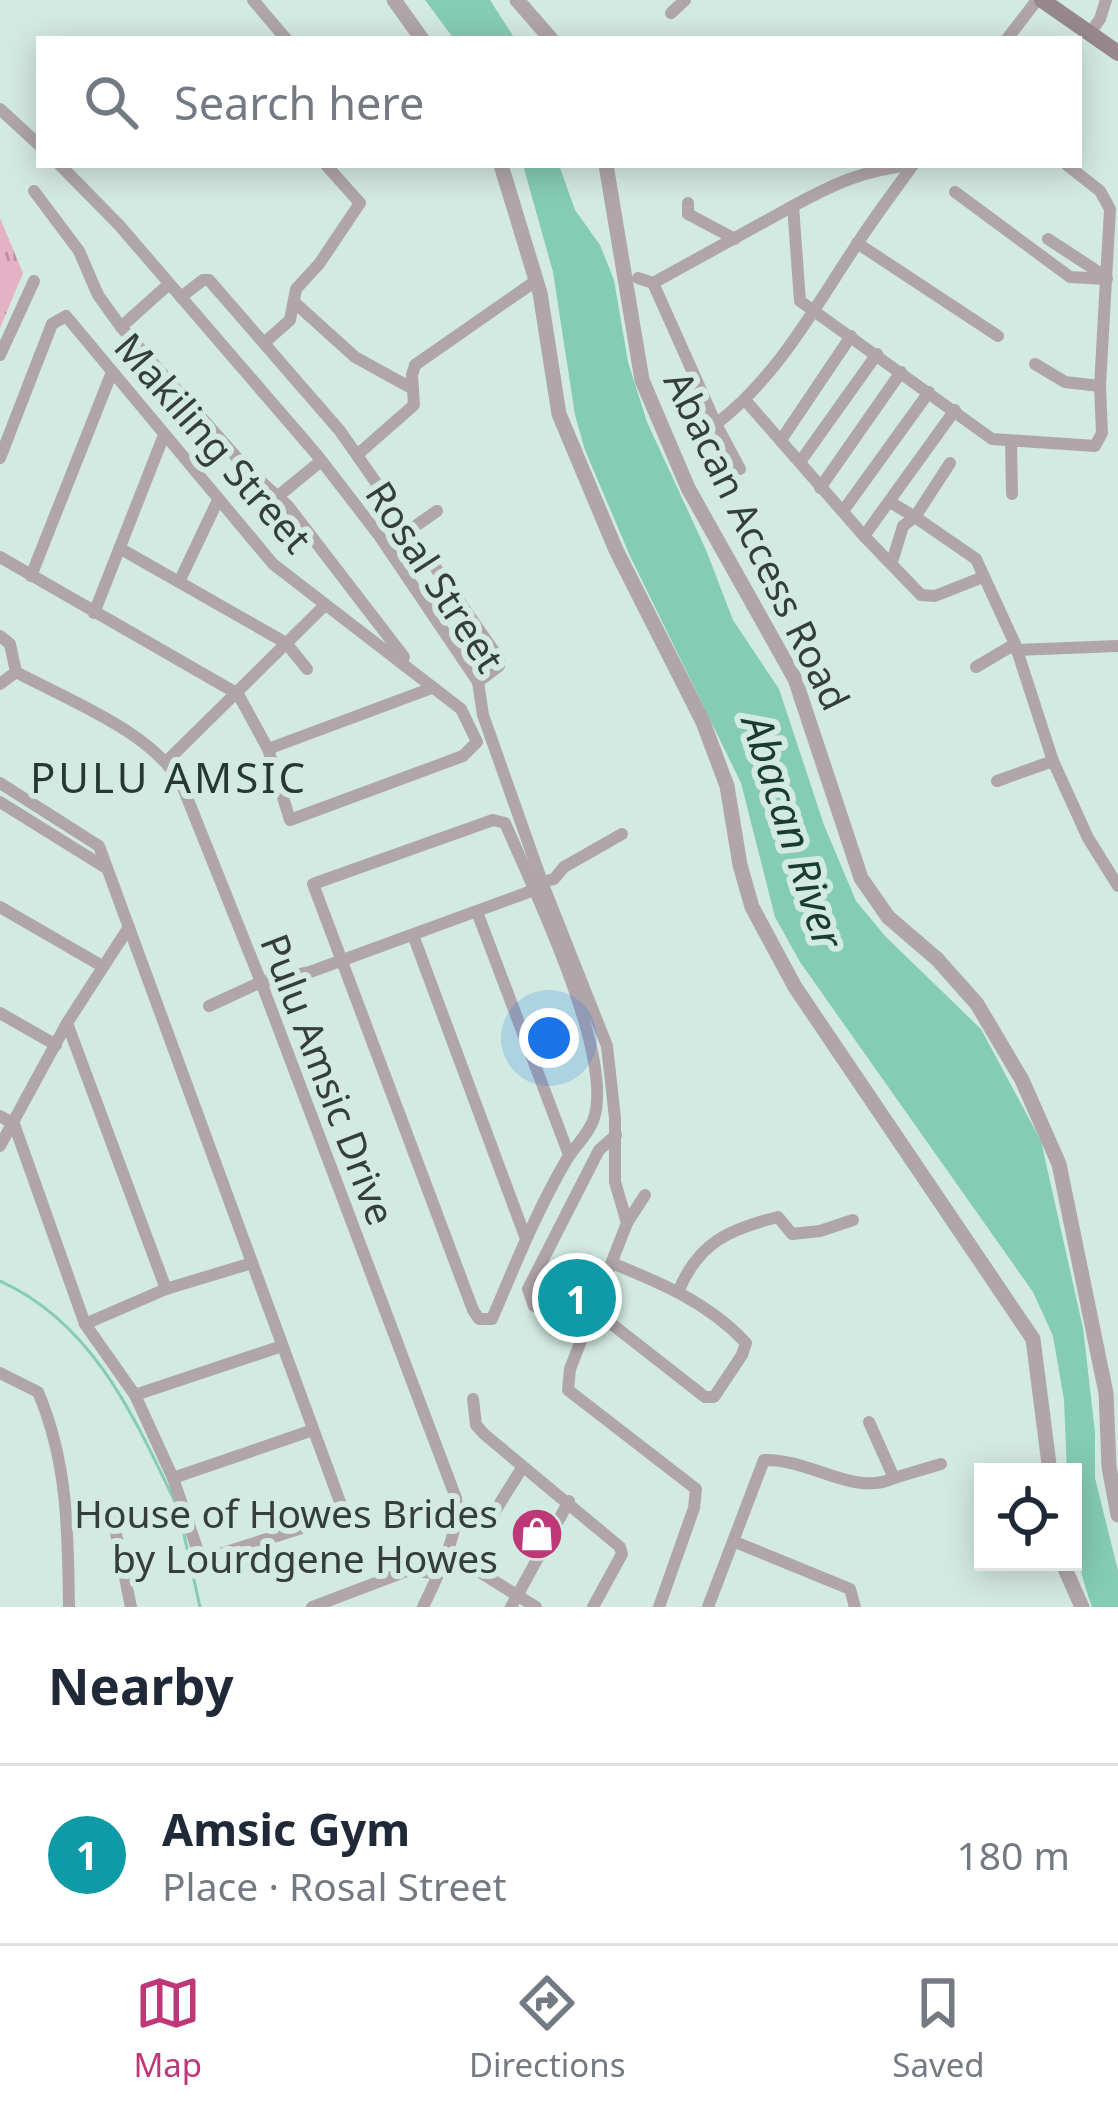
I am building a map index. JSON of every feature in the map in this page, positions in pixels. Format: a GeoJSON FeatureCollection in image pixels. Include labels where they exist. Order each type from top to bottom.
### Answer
{"type":"FeatureCollection","features":[{"type":"Feature","properties":{"kind":"main road"},"geometry":{"type":"LineString","coordinates":[[1040,0],[1118,53]]}},
{"type":"Feature","properties":{"kind":"street"},"geometry":{"type":"LineString","coordinates":[[253,0],[283,36]]}},
{"type":"Feature","properties":{"kind":"street"},"geometry":{"type":"LineString","coordinates":[[394,0],[420,36]]}},
{"type":"Feature","properties":{"kind":"street"},"geometry":{"type":"LineString","coordinates":[[517,0],[548,36]]}},
{"type":"Feature","properties":{"kind":"street"},"geometry":{"type":"LineString","coordinates":[[671,13],[685,0]]}},
{"type":"Feature","properties":{"kind":"street"},"geometry":{"type":"LineString","coordinates":[[1010,36],[1040,0]]}},
{"type":"Feature","properties":{"kind":"street"},"geometry":{"type":"LineString","coordinates":[[1090,34],[1106,0]]}},
{"type":"Feature","properties":{"kind":"street"},"geometry":{"type":"LineString","coordinates":[[0,109],[36,142]]}},
{"type":"Feature","properties":{"kind":"street","name":"Rosal Street"},"geometry":{"type":"LineString","coordinates":[[64,168],[321,460],[478,682],[483,715],[538,886],[607,1046],[616,1135],[615,1182],[627,1222]]}},
{"type":"Feature","properties":{"kind":"street"},"geometry":{"type":"LineString","coordinates":[[264,343],[290,320],[296,290],[360,203],[329,168]]}},
{"type":"Feature","properties":{"kind":"street"},"geometry":{"type":"LineString","coordinates":[[502,168],[537,280],[551,380],[566,435],[627,574],[703,722],[727,786],[752,907],[795,987],[1029,1332],[1036,1348],[1049,1463]]}},
{"type":"Feature","properties":{"kind":"street","name":"Abacan Access Road"},"geometry":{"type":"LineString","coordinates":[[607,168],[642,380],[688,488],[795,679],[861,878],[888,917],[937,958],[977,1004],[1022,1080],[1059,1164],[1106,1393],[1109,1468],[1118,1515]]}},
{"type":"Feature","properties":{"kind":"street"},"geometry":{"type":"LineString","coordinates":[[653,283],[846,178],[883,168]]}},
{"type":"Feature","properties":{"kind":"street"},"geometry":{"type":"LineString","coordinates":[[716,424],[745,400],[816,311],[857,242],[911,168]]}},
{"type":"Feature","properties":{"kind":"street"},"geometry":{"type":"LineString","coordinates":[[793,206],[798,296],[816,311],[992,439],[1095,446],[1102,433],[1100,386],[1110,209],[1100,191],[1071,168]]}},
{"type":"Feature","properties":{"kind":"street"},"geometry":{"type":"LineString","coordinates":[[34,190],[79,251],[98,295],[122,327],[246,468],[288,506],[399,653],[483,715]]}},
{"type":"Feature","properties":{"kind":"street"},"geometry":{"type":"LineString","coordinates":[[955,192],[1070,277],[1105,279]]}},
{"type":"Feature","properties":{"kind":"street"},"geometry":{"type":"LineString","coordinates":[[688,202],[688,214],[734,238]]}},
{"type":"Feature","properties":{"kind":"street"},"geometry":{"type":"LineString","coordinates":[[1048,238],[1105,279]]}},
{"type":"Feature","properties":{"kind":"street"},"geometry":{"type":"LineString","coordinates":[[857,242],[998,336]]}},
{"type":"Feature","properties":{"kind":"street"},"geometry":{"type":"LineString","coordinates":[[638,278],[653,283],[740,469]]}},
{"type":"Feature","properties":{"kind":"street"},"geometry":{"type":"LineString","coordinates":[[182,297],[209,280],[357,454],[498,657],[499,666],[478,682]]}},
{"type":"Feature","properties":{"kind":"street"},"geometry":{"type":"LineString","coordinates":[[357,454],[414,405],[412,375],[425,356],[537,280]]}},
{"type":"Feature","properties":{"kind":"street"},"geometry":{"type":"LineString","coordinates":[[0,355],[34,281]]}},
{"type":"Feature","properties":{"kind":"street"},"geometry":{"type":"LineString","coordinates":[[122,327],[169,284]]}},
{"type":"Feature","properties":{"kind":"street"},"geometry":{"type":"LineString","coordinates":[[294,302],[355,357],[413,389]]}},
{"type":"Feature","properties":{"kind":"street","name":"Makiling Street"},"geometry":{"type":"LineString","coordinates":[[0,458],[57,318],[67,316],[273,564],[467,717],[476,742],[463,756],[290,820],[268,749]]}},
{"type":"Feature","properties":{"kind":"street"},"geometry":{"type":"LineString","coordinates":[[781,440],[851,336]]}},
{"type":"Feature","properties":{"kind":"street"},"geometry":{"type":"LineString","coordinates":[[800,462],[877,354]]}},
{"type":"Feature","properties":{"kind":"street"},"geometry":{"type":"LineString","coordinates":[[1036,364],[1066,382],[1100,386]]}},
{"type":"Feature","properties":{"kind":"street"},"geometry":{"type":"LineString","coordinates":[[31,576],[112,372]]}},
{"type":"Feature","properties":{"kind":"street"},"geometry":{"type":"LineString","coordinates":[[820,488],[901,372]]}},
{"type":"Feature","properties":{"kind":"street"},"geometry":{"type":"LineString","coordinates":[[844,511],[929,392]]}},
{"type":"Feature","properties":{"kind":"street"},"geometry":{"type":"LineString","coordinates":[[745,400],[921,595],[935,596],[983,577]]}},
{"type":"Feature","properties":{"kind":"street"},"geometry":{"type":"LineString","coordinates":[[864,536],[955,410]]}},
{"type":"Feature","properties":{"kind":"street"},"geometry":{"type":"LineString","coordinates":[[1102,433],[1118,435]]}},
{"type":"Feature","properties":{"kind":"street"},"geometry":{"type":"LineString","coordinates":[[94,613],[164,435]]}},
{"type":"Feature","properties":{"kind":"street"},"geometry":{"type":"LineString","coordinates":[[1011,441],[1012,494]]}},
{"type":"Feature","properties":{"kind":"street"},"geometry":{"type":"LineString","coordinates":[[277,497],[321,460]]}},
{"type":"Feature","properties":{"kind":"street"},"geometry":{"type":"LineString","coordinates":[[892,562],[903,526],[916,517],[950,464]]}},
{"type":"Feature","properties":{"kind":"street"},"geometry":{"type":"LineString","coordinates":[[180,580],[218,500]]}},
{"type":"Feature","properties":{"kind":"street"},"geometry":{"type":"LineString","coordinates":[[890,502],[976,559],[1016,647],[1053,761],[1088,838],[1118,886]]}},
{"type":"Feature","properties":{"kind":"street"},"geometry":{"type":"LineString","coordinates":[[411,530],[437,511]]}},
{"type":"Feature","properties":{"kind":"street"},"geometry":{"type":"LineString","coordinates":[[121,549],[286,643],[307,669]]}},
{"type":"Feature","properties":{"kind":"street"},"geometry":{"type":"LineString","coordinates":[[0,557],[238,694],[268,749],[432,688]]}},
{"type":"Feature","properties":{"kind":"street"},"geometry":{"type":"LineString","coordinates":[[167,761],[323,606]]}},
{"type":"Feature","properties":{"kind":"street"},"geometry":{"type":"LineString","coordinates":[[0,636],[10,644],[16,672],[0,684]]}},
{"type":"Feature","properties":{"kind":"street"},"geometry":{"type":"LineString","coordinates":[[976,667],[1016,647],[1118,646]]}},
{"type":"Feature","properties":{"kind":"street","name":"Pulu Amsic Drive"},"geometry":{"type":"LineString","coordinates":[[16,672],[142,741],[167,761],[182,784],[455,1498],[457,1510],[446,1551],[423,1607]]}},
{"type":"Feature","properties":{"kind":"street"},"geometry":{"type":"LineString","coordinates":[[997,781],[1053,761]]}},
{"type":"Feature","properties":{"kind":"street"},"geometry":{"type":"LineString","coordinates":[[0,783],[99,846],[340,1502],[330,1519],[201,1560],[173,1478],[135,1396],[85,1324],[14,1124],[0,1116]]}},
{"type":"Feature","properties":{"kind":"street"},"geometry":{"type":"LineString","coordinates":[[0,802],[108,869]]}},
{"type":"Feature","properties":{"kind":"street"},"geometry":{"type":"LineString","coordinates":[[493,820],[505,823],[538,886],[591,1040],[597,1081],[593,1122],[569,1155],[492,1319],[479,1319],[313,884],[493,820]]}},
{"type":"Feature","properties":{"kind":"street"},"geometry":{"type":"LineString","coordinates":[[209,1006],[261,982],[342,960],[554,880],[564,867],[622,834]]}},
{"type":"Feature","properties":{"kind":"street"},"geometry":{"type":"LineString","coordinates":[[0,907],[102,966]]}},
{"type":"Feature","properties":{"kind":"street"},"geometry":{"type":"LineString","coordinates":[[477,912],[569,1155]]}},
{"type":"Feature","properties":{"kind":"street"},"geometry":{"type":"LineString","coordinates":[[0,1146],[67,1023],[129,927]]}},
{"type":"Feature","properties":{"kind":"street"},"geometry":{"type":"LineString","coordinates":[[412,935],[526,1239]]}},
{"type":"Feature","properties":{"kind":"street"},"geometry":{"type":"LineString","coordinates":[[0,1012],[56,1045]]}},
{"type":"Feature","properties":{"kind":"street"},"geometry":{"type":"LineString","coordinates":[[67,1023],[166,1289]]}},
{"type":"Feature","properties":{"kind":"street"},"geometry":{"type":"LineString","coordinates":[[586,1332],[534,1306],[529,1289],[599,1150],[616,1135]]}},
{"type":"Feature","properties":{"kind":"street"},"geometry":{"type":"LineString","coordinates":[[644,1195],[627,1222],[570,1369],[568,1390],[696,1489],[694,1508],[659,1607]]}},
{"type":"Feature","properties":{"kind":"street"},"geometry":{"type":"LineString","coordinates":[[679,1290],[691,1263],[711,1241],[778,1216],[792,1234],[853,1220]]}},
{"type":"Feature","properties":{"kind":"street"},"geometry":{"type":"LineString","coordinates":[[85,1324],[166,1289],[252,1263]]}},
{"type":"Feature","properties":{"kind":"street"},"geometry":{"type":"LineString","coordinates":[[595,1311],[711,1398],[742,1355],[746,1342],[679,1290],[612,1263]]}},
{"type":"Feature","properties":{"kind":"street"},"geometry":{"type":"LineString","coordinates":[[135,1396],[282,1346]]}},
{"type":"Feature","properties":{"kind":"street"},"geometry":{"type":"LineString","coordinates":[[0,1372],[38,1392],[61,1457],[68,1516],[69,1607]]}},
{"type":"Feature","properties":{"kind":"street"},"geometry":{"type":"LineString","coordinates":[[473,1399],[476,1425],[522,1468],[569,1501],[622,1554],[593,1607]]}},
{"type":"Feature","properties":{"kind":"street"},"geometry":{"type":"LineString","coordinates":[[869,1422],[894,1478]]}},
{"type":"Feature","properties":{"kind":"street"},"geometry":{"type":"LineString","coordinates":[[173,1478],[313,1430]]}},
{"type":"Feature","properties":{"kind":"street"},"geometry":{"type":"LineString","coordinates":[[708,1607],[764,1460],[814,1466],[863,1485],[941,1464]]}},
{"type":"Feature","properties":{"kind":"street"},"geometry":{"type":"LineString","coordinates":[[490,1519],[522,1468]]}},
{"type":"Feature","properties":{"kind":"street"},"geometry":{"type":"LineString","coordinates":[[514,1601],[569,1501]]}},
{"type":"Feature","properties":{"kind":"street"},"geometry":{"type":"LineString","coordinates":[[113,1519],[131,1607]]}},
{"type":"Feature","properties":{"kind":"street"},"geometry":{"type":"LineString","coordinates":[[734,1542],[850,1589],[854,1602]]}},
{"type":"Feature","properties":{"kind":"street"},"geometry":{"type":"LineString","coordinates":[[446,1551],[514,1601],[536,1607]]}},
{"type":"Feature","properties":{"kind":"street"},"geometry":{"type":"LineString","coordinates":[[312,1607],[407,1571],[438,1573]]}},
{"type":"Feature","properties":{"kind":"street"},"geometry":{"type":"LineString","coordinates":[[1066,1571],[1082,1607]]}},
{"type":"Feature","properties":{"kind":"green space"},"geometry":{"type":"Polygon","coordinates":[[[0,218],[23,273],[0,328],[0,218]]]}},
{"type":"Feature","properties":{"kind":"water"},"geometry":{"type":"Polygon","coordinates":[[[425,0],[490,0],[513,36],[452,36],[425,0]]]}},
{"type":"Feature","properties":{"kind":"water","name":"Abacan River"},"geometry":{"type":"Polygon","coordinates":[[[524,168],[560,168],[575,210],[600,245],[614,280],[628,362],[647,422],[733,620],[779,689],[824,825],[856,901],[886,937],[981,1029],[1041,1141],[1083,1328],[1095,1432],[1095,1478],[1118,1571],[1118,1607],[1092,1607],[1081,1572],[1082,1463],[1067,1463],[1064,1400],[1053,1336],[1033,1292],[800,962],[775,917],[741,783],[630,556],[575,415],[553,272],[524,168]]]}},
{"type":"Feature","properties":{"kind":"waterway"},"geometry":{"type":"LineString","coordinates":[[0,1281],[33,1299],[86,1348],[127,1408],[177,1506]]}},
{"type":"Feature","properties":{"kind":"waterway"},"geometry":{"type":"LineString","coordinates":[[181,1521],[200,1607]]}},
{"type":"Feature","properties":{"kind":"place","name":"Amsic Gym"},"geometry":{"type":"Point","coordinates":[577,1298]}},
{"type":"Feature","properties":{"kind":"place","name":"House of Howes Brides by Lourdgene Howes"},"geometry":{"type":"Point","coordinates":[537,1534]}},
{"type":"Feature","properties":{"kind":"district","name":"PULU AMSIC"},"geometry":{"type":"Point","coordinates":[169,776]}}]}
